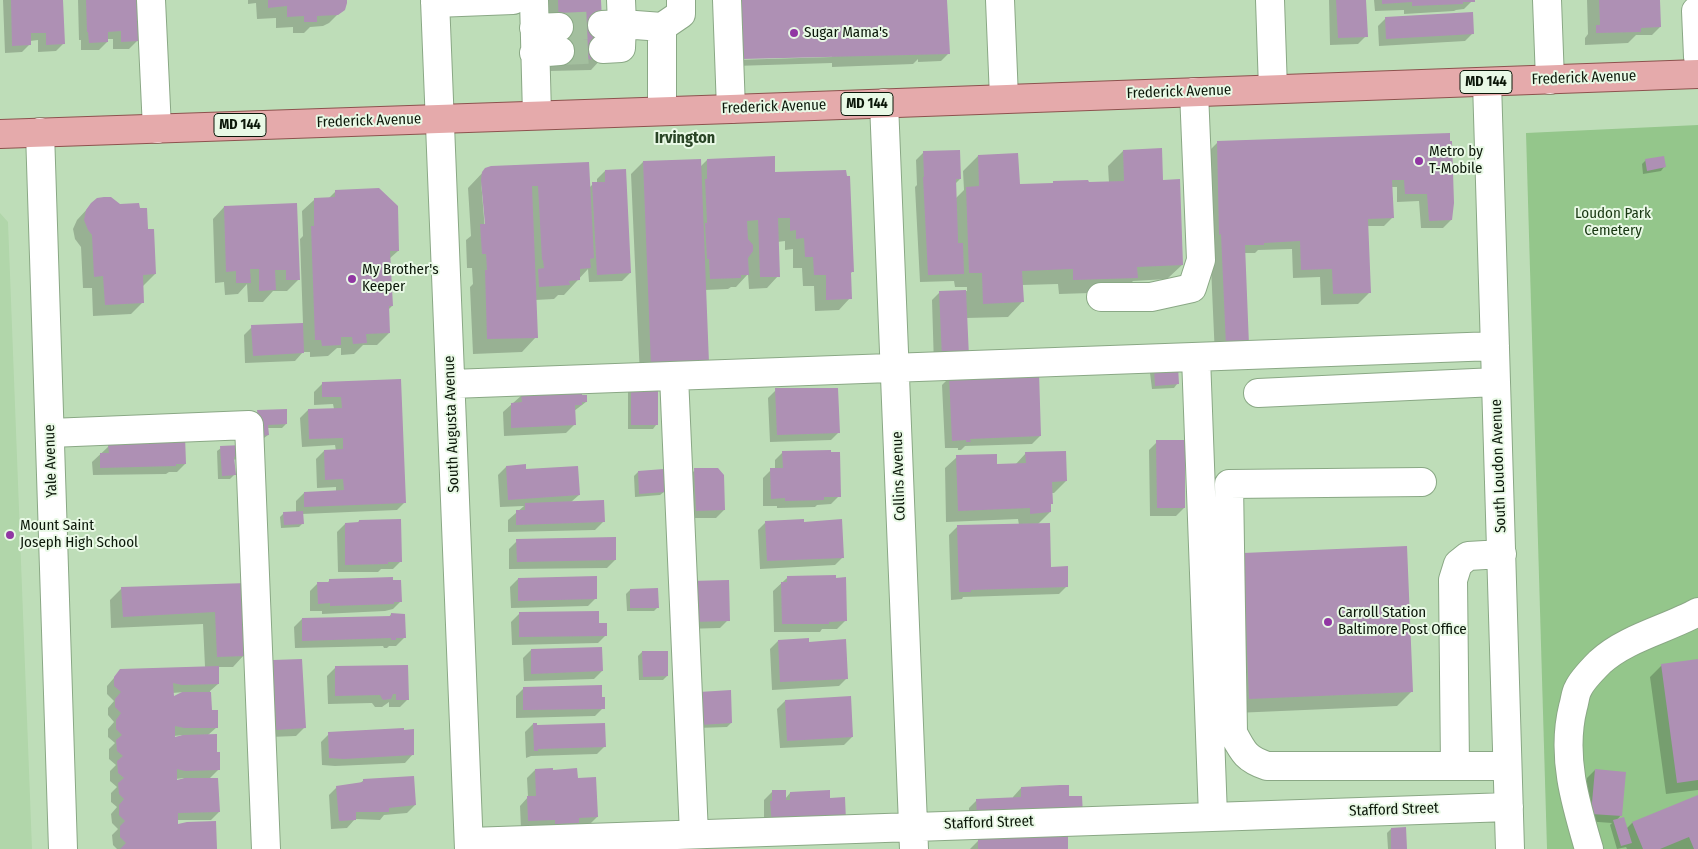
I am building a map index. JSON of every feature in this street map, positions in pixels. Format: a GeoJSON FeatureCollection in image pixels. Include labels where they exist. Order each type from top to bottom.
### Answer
{"type":"FeatureCollection","features":[{"type":"Feature","properties":{"kind":"main road","name":"Frederick Avenue"},"geometry":{"type":"LineString","coordinates":[[0,134],[1698,74]]}},
{"type":"Feature","properties":{"kind":"street"},"geometry":{"type":"LineString","coordinates":[[151,0],[156,128]]}},
{"type":"Feature","properties":{"kind":"street"},"geometry":{"type":"LineString","coordinates":[[435,1],[513,0]]}},
{"type":"Feature","properties":{"kind":"street"},"geometry":{"type":"LineString","coordinates":[[534,0],[547,40],[537,115]]}},
{"type":"Feature","properties":{"kind":"street"},"geometry":{"type":"LineString","coordinates":[[612,25],[662,27],[681,14],[681,0]]}},
{"type":"Feature","properties":{"kind":"street"},"geometry":{"type":"LineString","coordinates":[[727,0],[731,109]]}},
{"type":"Feature","properties":{"kind":"street"},"geometry":{"type":"LineString","coordinates":[[1000,0],[1004,98]]}},
{"type":"Feature","properties":{"kind":"street"},"geometry":{"type":"LineString","coordinates":[[1270,0],[1273,89]]}},
{"type":"Feature","properties":{"kind":"street"},"geometry":{"type":"LineString","coordinates":[[1547,0],[1550,80]]}},
{"type":"Feature","properties":{"kind":"street","name":"South Augusta Avenue"},"geometry":{"type":"LineString","coordinates":[[435,1],[469,845]]}},
{"type":"Feature","properties":{"kind":"street"},"geometry":{"type":"LineString","coordinates":[[1697,7],[1698,57]]}},
{"type":"Feature","properties":{"kind":"street"},"geometry":{"type":"LineString","coordinates":[[662,27],[662,111]]}},
{"type":"Feature","properties":{"kind":"street","name":"South Loudon Avenue"},"geometry":{"type":"LineString","coordinates":[[1487,82],[1510,849]]}},
{"type":"Feature","properties":{"kind":"street"},"geometry":{"type":"LineString","coordinates":[[1102,297],[1151,297],[1192,288],[1201,260],[1194,92]]}},
{"type":"Feature","properties":{"kind":"street","name":"Collins Avenue"},"geometry":{"type":"LineString","coordinates":[[884,103],[914,838]]}},
{"type":"Feature","properties":{"kind":"street","name":"Yale Avenue"},"geometry":{"type":"LineString","coordinates":[[40,132],[63,849]]}},
{"type":"Feature","properties":{"kind":"street"},"geometry":{"type":"LineString","coordinates":[[451,384],[1495,346]]}},
{"type":"Feature","properties":{"kind":"street"},"geometry":{"type":"LineString","coordinates":[[1196,357],[1213,816]]}},
{"type":"Feature","properties":{"kind":"street"},"geometry":{"type":"LineString","coordinates":[[674,376],[694,834]]}},
{"type":"Feature","properties":{"kind":"street"},"geometry":{"type":"LineString","coordinates":[[1258,393],[1496,382]]}},
{"type":"Feature","properties":{"kind":"street"},"geometry":{"type":"LineString","coordinates":[[50,433],[249,425],[266,849]]}},
{"type":"Feature","properties":{"kind":"street"},"geometry":{"type":"LineString","coordinates":[[1422,482],[1229,484],[1233,734],[1242,750],[1252,761],[1266,766],[1507,766]]}},
{"type":"Feature","properties":{"kind":"street"},"geometry":{"type":"LineString","coordinates":[[1455,766],[1453,580],[1458,564],[1468,556],[1502,554]]}},
{"type":"Feature","properties":{"kind":"street"},"geometry":{"type":"LineString","coordinates":[[1589,849],[1578,812],[1568,762],[1569,726],[1578,688],[1600,662],[1628,644],[1682,621],[1698,612]]}},
{"type":"Feature","properties":{"kind":"street","name":"Stafford Street"},"geometry":{"type":"LineString","coordinates":[[469,845],[694,834],[914,838],[1213,816],[1508,807]]}},
{"type":"Feature","properties":{"kind":"shaded area","name":"Mount Saint Joseph High School"},"geometry":{"type":"Polygon","coordinates":[[[0,213],[8,222],[32,849],[0,849],[0,213]]]}},
{"type":"Feature","properties":{"kind":"green space","name":"Loudon Park Cemetery"},"geometry":{"type":"Polygon","coordinates":[[[1698,125],[1698,849],[1547,849],[1526,133],[1698,125]]]}},
{"type":"Feature","properties":{"kind":"building"},"geometry":{"type":"Polygon","coordinates":[[[11,0],[63,0],[65,44],[46,45],[46,33],[31,33],[31,45],[12,46],[11,0]]]}},
{"type":"Feature","properties":{"kind":"building"},"geometry":{"type":"Polygon","coordinates":[[[86,0],[137,0],[139,41],[121,42],[121,31],[108,32],[108,42],[89,43],[86,0]]]}},
{"type":"Feature","properties":{"kind":"building"},"geometry":{"type":"Polygon","coordinates":[[[268,0],[347,0],[347,3],[345,10],[338,15],[317,16],[317,22],[304,22],[304,16],[287,17],[287,6],[268,8],[268,0]]]}},
{"type":"Feature","properties":{"kind":"building"},"geometry":{"type":"Polygon","coordinates":[[[558,0],[601,0],[604,59],[560,60],[558,0]]]}},
{"type":"Feature","properties":{"kind":"building"},"geometry":{"type":"Polygon","coordinates":[[[739,0],[947,0],[950,54],[742,59],[739,0]]]}},
{"type":"Feature","properties":{"kind":"building"},"geometry":{"type":"Polygon","coordinates":[[[1336,0],[1366,0],[1368,37],[1338,38],[1336,0]]]}},
{"type":"Feature","properties":{"kind":"building"},"geometry":{"type":"Polygon","coordinates":[[[1382,0],[1475,0],[1475,2],[1412,6],[1412,2],[1382,4],[1382,0]]]}},
{"type":"Feature","properties":{"kind":"building"},"geometry":{"type":"Polygon","coordinates":[[[1599,0],[1660,0],[1661,27],[1641,28],[1641,32],[1596,33],[1596,25],[1600,25],[1599,0]]]}},
{"type":"Feature","properties":{"kind":"building"},"geometry":{"type":"Polygon","coordinates":[[[1473,12],[1474,34],[1386,39],[1385,17],[1473,12]]]}},
{"type":"Feature","properties":{"kind":"building"},"geometry":{"type":"Polygon","coordinates":[[[1450,133],[1450,141],[1452,141],[1454,203],[1452,220],[1429,221],[1427,194],[1405,194],[1404,180],[1392,180],[1394,218],[1368,219],[1371,293],[1333,294],[1332,269],[1301,270],[1300,241],[1245,245],[1249,345],[1226,346],[1221,234],[1219,235],[1217,141],[1450,133]]]}},
{"type":"Feature","properties":{"kind":"building"},"geometry":{"type":"Polygon","coordinates":[[[1162,148],[1163,180],[1180,179],[1183,265],[1137,267],[1138,278],[1073,280],[1073,269],[1022,271],[1024,302],[983,304],[982,273],[969,273],[966,187],[979,186],[978,155],[1018,153],[1020,184],[1053,183],[1053,181],[1124,181],[1123,150],[1162,148]]]}},
{"type":"Feature","properties":{"kind":"building"},"geometry":{"type":"Polygon","coordinates":[[[960,150],[961,179],[956,179],[958,243],[963,243],[964,274],[928,275],[923,151],[960,150]]]}},
{"type":"Feature","properties":{"kind":"building"},"geometry":{"type":"Polygon","coordinates":[[[775,156],[775,172],[846,170],[847,176],[850,176],[854,272],[851,272],[852,299],[826,300],[826,275],[814,275],[813,257],[805,257],[804,238],[796,239],[796,230],[790,231],[790,218],[778,218],[780,277],[760,277],[758,220],[747,221],[748,239],[753,245],[753,251],[748,258],[749,275],[741,275],[741,278],[710,279],[705,223],[707,223],[705,179],[707,179],[707,159],[775,156]]]}},
{"type":"Feature","properties":{"kind":"building"},"geometry":{"type":"Polygon","coordinates":[[[1664,156],[1666,167],[1647,171],[1645,159],[1664,156]]]}},
{"type":"Feature","properties":{"kind":"building"},"geometry":{"type":"Polygon","coordinates":[[[701,159],[709,363],[651,366],[643,161],[701,159]]]}},
{"type":"Feature","properties":{"kind":"building"},"geometry":{"type":"Polygon","coordinates":[[[589,162],[594,258],[590,259],[591,268],[580,269],[580,280],[569,281],[570,285],[539,287],[538,269],[544,268],[538,186],[532,186],[538,338],[487,339],[485,270],[487,270],[486,254],[482,254],[480,224],[485,224],[482,172],[485,168],[491,166],[589,162]]]}},
{"type":"Feature","properties":{"kind":"building"},"geometry":{"type":"Polygon","coordinates":[[[626,169],[631,273],[597,275],[592,182],[605,182],[605,170],[626,169]]]}},
{"type":"Feature","properties":{"kind":"building","name":"My Brother's Keeper"},"geometry":{"type":"Polygon","coordinates":[[[379,188],[398,206],[399,251],[390,251],[393,306],[389,306],[390,333],[366,334],[367,343],[353,344],[352,337],[341,337],[341,345],[322,346],[321,340],[315,340],[311,226],[314,226],[314,198],[335,197],[335,190],[379,188]]]}},
{"type":"Feature","properties":{"kind":"building"},"geometry":{"type":"Polygon","coordinates":[[[111,197],[120,204],[139,203],[140,208],[147,208],[148,229],[154,229],[156,274],[143,275],[144,303],[105,305],[103,276],[94,277],[92,235],[84,220],[86,210],[91,203],[97,198],[111,197]]]}},
{"type":"Feature","properties":{"kind":"building"},"geometry":{"type":"Polygon","coordinates":[[[297,203],[300,280],[286,280],[286,270],[275,270],[276,290],[259,291],[259,269],[250,269],[251,283],[236,283],[236,271],[226,272],[224,206],[297,203]]]}},
{"type":"Feature","properties":{"kind":"building"},"geometry":{"type":"Polygon","coordinates":[[[966,290],[969,357],[942,358],[939,291],[966,290]]]}},
{"type":"Feature","properties":{"kind":"building"},"geometry":{"type":"Polygon","coordinates":[[[303,323],[304,353],[253,356],[251,325],[303,323]]]}},
{"type":"Feature","properties":{"kind":"building"},"geometry":{"type":"Polygon","coordinates":[[[1178,366],[1179,384],[1155,386],[1154,368],[1178,366]]]}},
{"type":"Feature","properties":{"kind":"building"},"geometry":{"type":"Polygon","coordinates":[[[1039,372],[1041,436],[970,439],[971,442],[966,442],[966,440],[952,441],[949,375],[1039,372]]]}},
{"type":"Feature","properties":{"kind":"building"},"geometry":{"type":"Polygon","coordinates":[[[401,379],[406,503],[304,507],[304,492],[344,490],[343,479],[325,480],[324,450],[343,449],[343,438],[309,439],[308,409],[342,408],[341,397],[322,397],[322,382],[401,379]]]}},
{"type":"Feature","properties":{"kind":"building"},"geometry":{"type":"Polygon","coordinates":[[[631,386],[658,386],[658,425],[631,425],[631,386]]]}},
{"type":"Feature","properties":{"kind":"building"},"geometry":{"type":"Polygon","coordinates":[[[775,388],[838,388],[840,433],[777,435],[775,388]]]}},
{"type":"Feature","properties":{"kind":"building"},"geometry":{"type":"Polygon","coordinates":[[[574,392],[574,394],[582,393],[582,395],[587,395],[587,402],[582,402],[582,405],[575,405],[576,425],[511,428],[511,403],[522,402],[521,394],[574,392]]]}},
{"type":"Feature","properties":{"kind":"building"},"geometry":{"type":"Polygon","coordinates":[[[287,409],[287,424],[268,425],[269,435],[261,436],[257,410],[287,409]]]}},
{"type":"Feature","properties":{"kind":"building"},"geometry":{"type":"Polygon","coordinates":[[[121,435],[185,436],[186,464],[176,464],[176,466],[100,468],[100,453],[109,453],[108,445],[121,444],[121,435]]]}},
{"type":"Feature","properties":{"kind":"building"},"geometry":{"type":"Polygon","coordinates":[[[1156,440],[1185,440],[1185,508],[1157,508],[1156,440]]]}},
{"type":"Feature","properties":{"kind":"building"},"geometry":{"type":"Polygon","coordinates":[[[242,445],[242,456],[234,457],[236,475],[222,476],[220,446],[242,445]]]}},
{"type":"Feature","properties":{"kind":"building"},"geometry":{"type":"Polygon","coordinates":[[[831,450],[831,452],[840,452],[841,497],[824,497],[824,500],[785,501],[785,498],[771,499],[770,468],[783,468],[782,451],[831,450]]]}},
{"type":"Feature","properties":{"kind":"building"},"geometry":{"type":"Polygon","coordinates":[[[1066,451],[1067,481],[1052,482],[1053,504],[1051,504],[1051,512],[1030,514],[1030,508],[958,511],[956,455],[997,454],[997,464],[1026,463],[1025,452],[1066,451]]]}},
{"type":"Feature","properties":{"kind":"building"},"geometry":{"type":"Polygon","coordinates":[[[526,464],[526,469],[578,466],[580,495],[508,500],[506,466],[526,464]]]}},
{"type":"Feature","properties":{"kind":"building"},"geometry":{"type":"Polygon","coordinates":[[[694,468],[718,468],[724,475],[725,510],[696,511],[694,468]]]}},
{"type":"Feature","properties":{"kind":"building"},"geometry":{"type":"Polygon","coordinates":[[[664,469],[665,492],[639,494],[638,471],[664,469]]]}},
{"type":"Feature","properties":{"kind":"building"},"geometry":{"type":"Polygon","coordinates":[[[604,500],[605,522],[516,525],[516,510],[525,510],[525,503],[604,500]]]}},
{"type":"Feature","properties":{"kind":"building"},"geometry":{"type":"Polygon","coordinates":[[[303,511],[304,524],[284,525],[283,512],[303,511]]]}},
{"type":"Feature","properties":{"kind":"building"},"geometry":{"type":"Polygon","coordinates":[[[401,519],[402,562],[345,565],[345,523],[359,522],[359,520],[401,519]]]}},
{"type":"Feature","properties":{"kind":"building"},"geometry":{"type":"Polygon","coordinates":[[[804,519],[804,522],[842,519],[844,558],[767,561],[765,521],[804,519]]]}},
{"type":"Feature","properties":{"kind":"building"},"geometry":{"type":"Polygon","coordinates":[[[1050,523],[1051,567],[1068,566],[1068,587],[959,592],[957,525],[1050,523]]]}},
{"type":"Feature","properties":{"kind":"building"},"geometry":{"type":"Polygon","coordinates":[[[616,537],[616,560],[517,562],[516,539],[616,537]]]}},
{"type":"Feature","properties":{"kind":"building","name":"Carroll Station Baltimore Post Office"},"geometry":{"type":"Polygon","coordinates":[[[1407,546],[1413,692],[1249,699],[1243,553],[1407,546]]]}},
{"type":"Feature","properties":{"kind":"building"},"geometry":{"type":"Polygon","coordinates":[[[836,575],[836,578],[846,577],[847,621],[829,622],[829,624],[782,624],[781,582],[787,582],[787,576],[836,575]]]}},
{"type":"Feature","properties":{"kind":"building"},"geometry":{"type":"Polygon","coordinates":[[[597,576],[597,599],[518,601],[518,578],[597,576]]]}},
{"type":"Feature","properties":{"kind":"building"},"geometry":{"type":"Polygon","coordinates":[[[393,577],[393,580],[401,580],[402,602],[394,602],[394,604],[330,606],[330,603],[318,604],[317,582],[329,582],[329,579],[393,577]]]}},
{"type":"Feature","properties":{"kind":"building"},"geometry":{"type":"Polygon","coordinates":[[[729,580],[730,621],[691,622],[690,581],[729,580]]]}},
{"type":"Feature","properties":{"kind":"building"},"geometry":{"type":"Polygon","coordinates":[[[248,583],[246,656],[217,657],[215,612],[123,617],[121,587],[248,583]]]}},
{"type":"Feature","properties":{"kind":"building"},"geometry":{"type":"Polygon","coordinates":[[[658,588],[659,608],[630,608],[630,589],[658,588]]]}},
{"type":"Feature","properties":{"kind":"building"},"geometry":{"type":"Polygon","coordinates":[[[599,611],[599,623],[607,623],[607,636],[519,637],[519,612],[599,611]]]}},
{"type":"Feature","properties":{"kind":"building"},"geometry":{"type":"Polygon","coordinates":[[[391,613],[405,614],[406,638],[396,638],[396,640],[391,640],[391,638],[302,641],[302,618],[391,616],[391,613]]]}},
{"type":"Feature","properties":{"kind":"building"},"geometry":{"type":"Polygon","coordinates":[[[809,638],[809,642],[846,639],[848,679],[780,682],[778,640],[809,638]]]}},
{"type":"Feature","properties":{"kind":"building"},"geometry":{"type":"Polygon","coordinates":[[[602,647],[603,671],[531,674],[531,649],[602,647]]]}},
{"type":"Feature","properties":{"kind":"building"},"geometry":{"type":"Polygon","coordinates":[[[642,651],[668,651],[668,676],[643,677],[642,651]]]}},
{"type":"Feature","properties":{"kind":"building"},"geometry":{"type":"Polygon","coordinates":[[[302,659],[306,728],[276,730],[273,660],[302,659]]]}},
{"type":"Feature","properties":{"kind":"building"},"geometry":{"type":"Polygon","coordinates":[[[1698,659],[1698,780],[1677,783],[1661,664],[1698,659]]]}},
{"type":"Feature","properties":{"kind":"building"},"geometry":{"type":"Polygon","coordinates":[[[408,665],[409,700],[396,700],[396,694],[393,694],[391,699],[383,700],[380,695],[335,696],[335,666],[408,665]]]}},
{"type":"Feature","properties":{"kind":"building"},"geometry":{"type":"Polygon","coordinates":[[[219,666],[219,684],[182,685],[173,683],[174,696],[182,692],[211,692],[212,710],[218,710],[218,728],[184,728],[175,726],[175,737],[217,734],[220,770],[185,771],[177,769],[177,780],[185,778],[218,778],[220,812],[178,813],[178,824],[216,821],[217,849],[120,849],[126,843],[120,837],[120,826],[125,821],[119,815],[119,805],[124,799],[119,794],[118,783],[124,778],[118,773],[117,761],[123,756],[117,751],[116,740],[122,735],[116,729],[116,720],[121,713],[115,707],[115,699],[121,692],[114,686],[114,677],[120,669],[219,666]]]}},
{"type":"Feature","properties":{"kind":"building"},"geometry":{"type":"Polygon","coordinates":[[[602,685],[605,709],[523,710],[523,687],[602,685]]]}},
{"type":"Feature","properties":{"kind":"building"},"geometry":{"type":"Polygon","coordinates":[[[731,690],[732,723],[700,725],[699,692],[731,690]]]}},
{"type":"Feature","properties":{"kind":"building"},"geometry":{"type":"Polygon","coordinates":[[[851,696],[853,737],[787,741],[785,700],[851,696]]]}},
{"type":"Feature","properties":{"kind":"building"},"geometry":{"type":"Polygon","coordinates":[[[533,723],[537,723],[537,725],[605,723],[606,747],[538,749],[538,751],[534,751],[533,723]]]}},
{"type":"Feature","properties":{"kind":"building"},"geometry":{"type":"Polygon","coordinates":[[[404,728],[404,730],[414,729],[414,755],[344,759],[329,758],[328,732],[404,728]]]}},
{"type":"Feature","properties":{"kind":"building"},"geometry":{"type":"Polygon","coordinates":[[[553,768],[553,770],[577,768],[578,778],[596,777],[598,817],[579,818],[579,823],[555,824],[555,820],[528,821],[527,796],[536,796],[535,769],[553,768]]]}},
{"type":"Feature","properties":{"kind":"building"},"geometry":{"type":"Polygon","coordinates":[[[1595,769],[1626,772],[1622,816],[1591,814],[1595,769]]]}},
{"type":"Feature","properties":{"kind":"building"},"geometry":{"type":"Polygon","coordinates":[[[414,776],[416,805],[389,808],[389,812],[356,812],[356,820],[339,821],[336,786],[363,782],[363,779],[414,776]]]}},
{"type":"Feature","properties":{"kind":"building"},"geometry":{"type":"Polygon","coordinates":[[[1069,785],[1069,796],[1082,796],[1083,815],[977,818],[976,799],[1021,797],[1021,787],[1069,785]]]}},
{"type":"Feature","properties":{"kind":"building"},"geometry":{"type":"Polygon","coordinates":[[[772,790],[786,790],[786,800],[790,800],[790,792],[830,790],[830,798],[845,797],[846,821],[772,825],[770,801],[772,801],[772,790]]]}},
{"type":"Feature","properties":{"kind":"building"},"geometry":{"type":"Polygon","coordinates":[[[1698,795],[1698,849],[1694,849],[1689,837],[1660,849],[1643,849],[1632,822],[1698,795]]]}},
{"type":"Feature","properties":{"kind":"building"},"geometry":{"type":"Polygon","coordinates":[[[1624,817],[1632,843],[1621,846],[1613,820],[1624,817]]]}},
{"type":"Feature","properties":{"kind":"building"},"geometry":{"type":"Polygon","coordinates":[[[1406,827],[1407,849],[1391,849],[1391,828],[1406,827]]]}},
{"type":"Feature","properties":{"kind":"building"},"geometry":{"type":"Polygon","coordinates":[[[1068,836],[1068,849],[978,849],[978,839],[1068,836]]]}},
{"type":"Feature","properties":{"kind":"tunnel"},"geometry":{"type":"LineString","coordinates":[[559,27],[602,25]]}},
{"type":"Feature","properties":{"kind":"tunnel"},"geometry":{"type":"LineString","coordinates":[[560,51],[603,49]]}},
{"type":"Feature","properties":{"kind":"place","name":"Sugar Mama's"},"geometry":{"type":"Point","coordinates":[794,33]}},
{"type":"Feature","properties":{"kind":"place","name":"Metro by T-Mobile"},"geometry":{"type":"Point","coordinates":[1419,161]}},
{"type":"Feature","properties":{"kind":"place","name":"My Brother's Keeper"},"geometry":{"type":"Point","coordinates":[352,279]}},
{"type":"Feature","properties":{"kind":"place","name":"Mount Saint Joseph High School"},"geometry":{"type":"Point","coordinates":[10,535]}},
{"type":"Feature","properties":{"kind":"place","name":"Carroll Station Baltimore Post Office"},"geometry":{"type":"Point","coordinates":[1328,622]}},
{"type":"Feature","properties":{"kind":"district","name":"Irvington"},"geometry":{"type":"Point","coordinates":[685,139]}}]}
